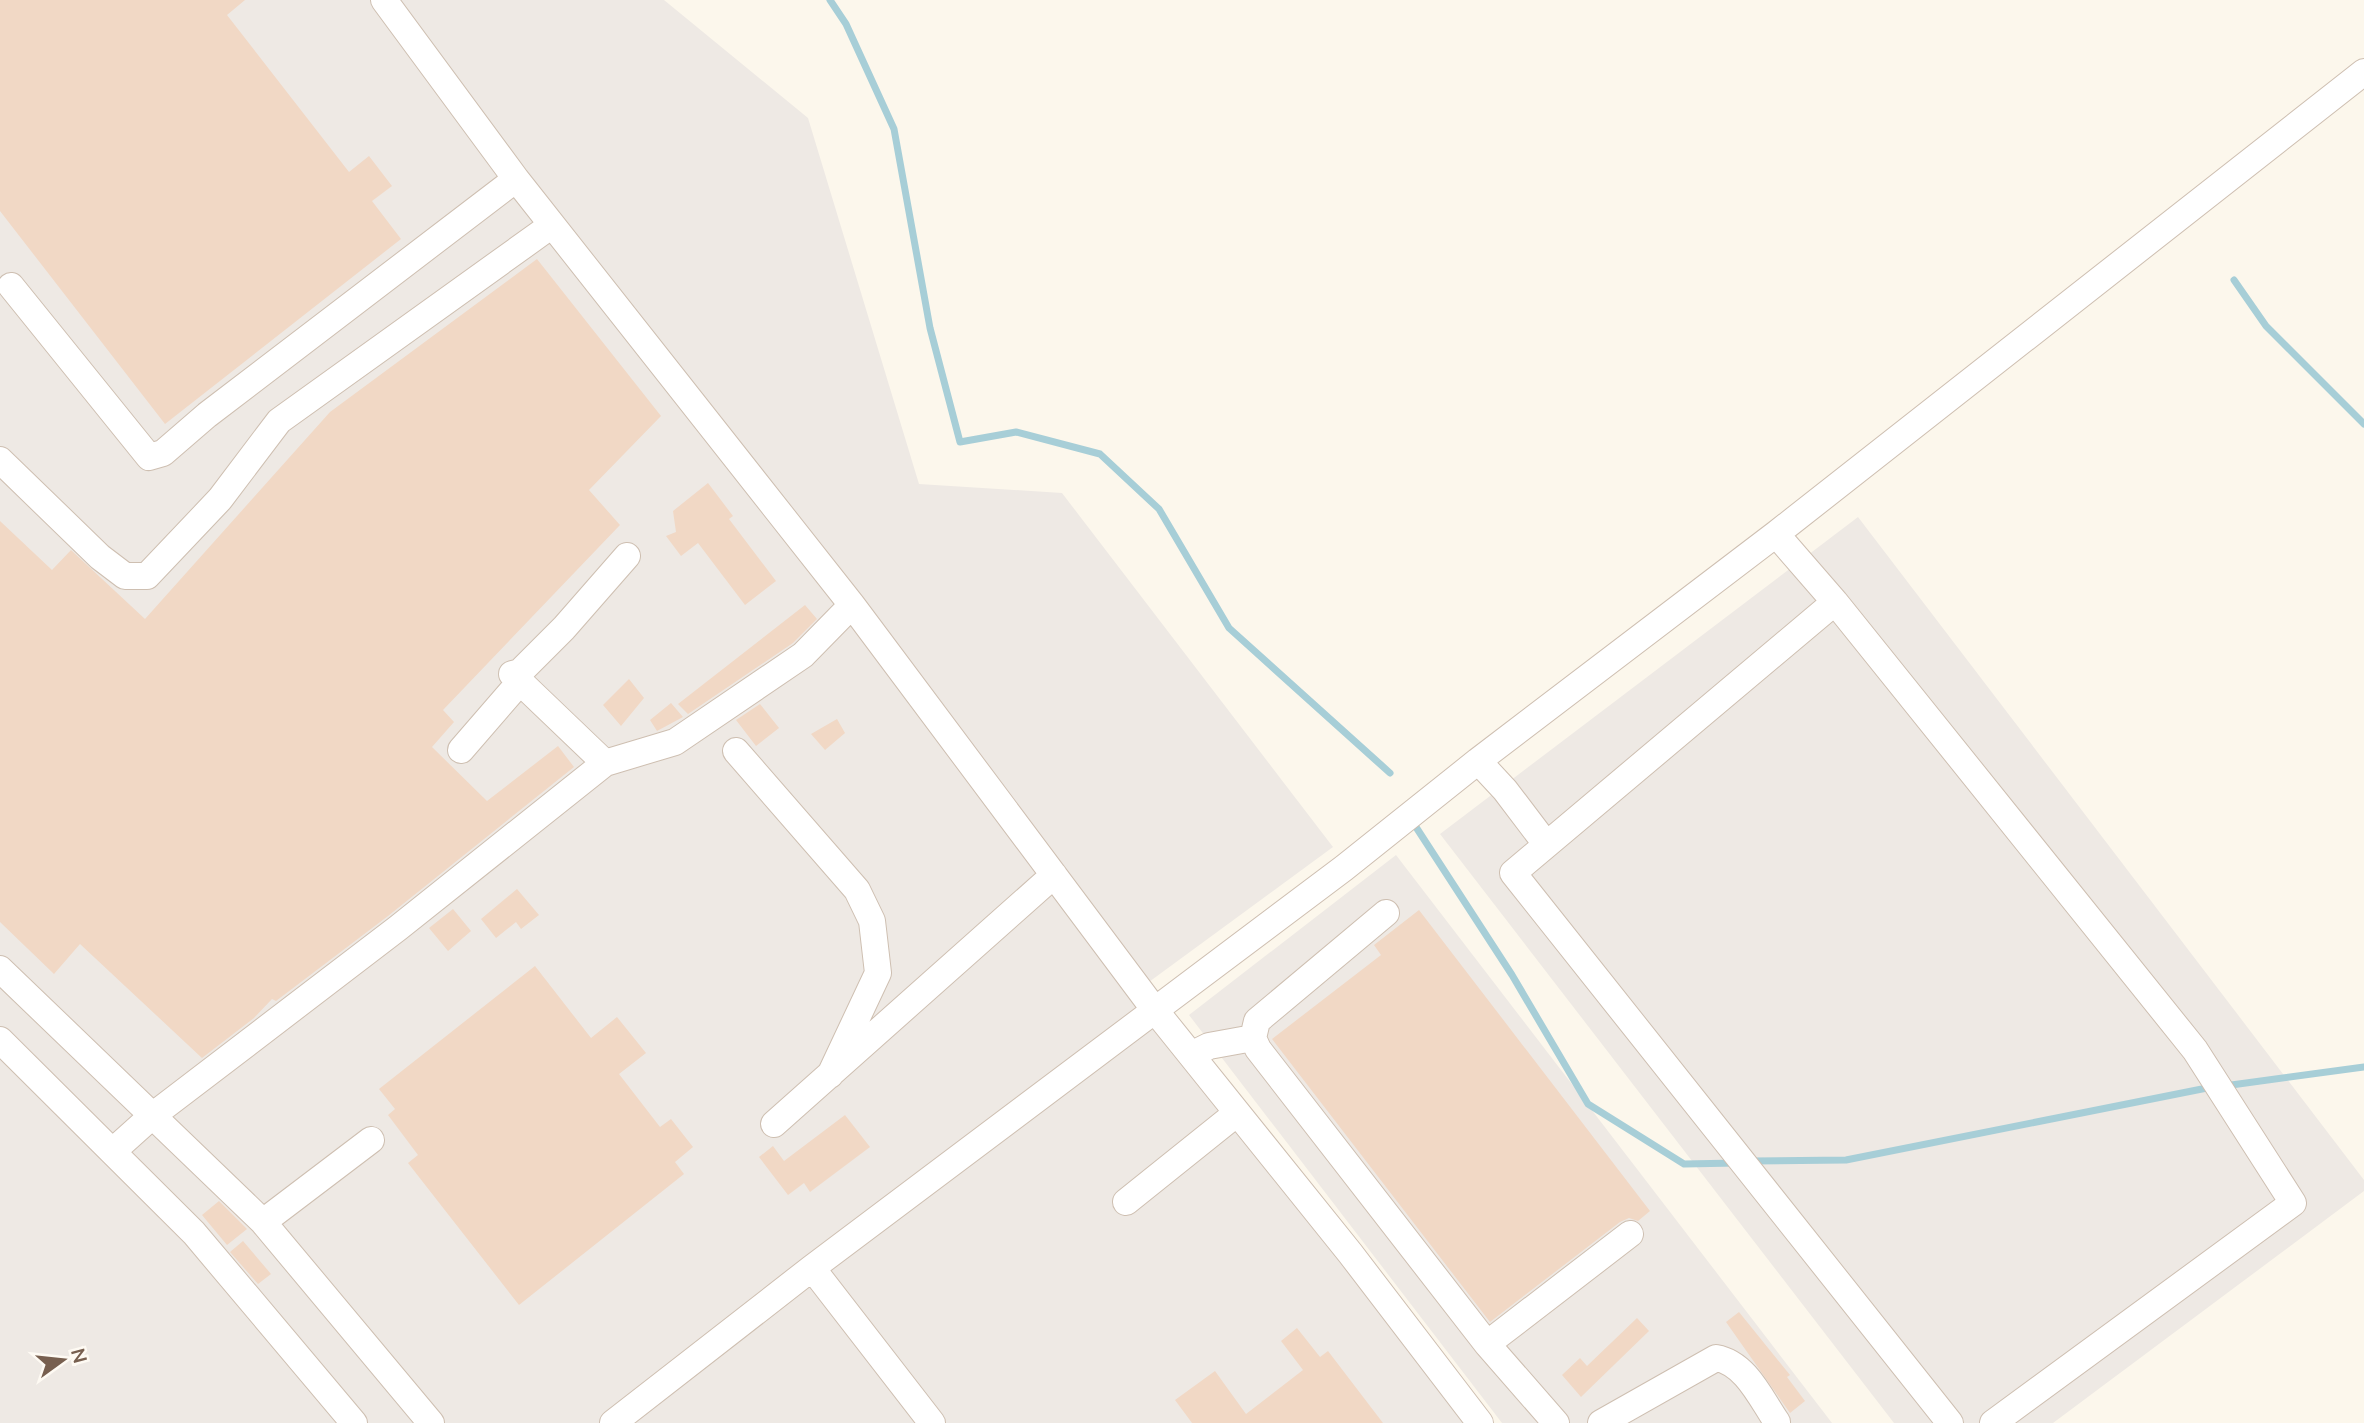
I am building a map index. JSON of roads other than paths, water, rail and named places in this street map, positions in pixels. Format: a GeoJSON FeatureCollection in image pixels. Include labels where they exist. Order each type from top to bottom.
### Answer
{"type":"FeatureCollection","features":[{"type":"Feature","properties":{"kind":"lane"},"geometry":{"type":"LineString","coordinates":[[384,0],[516,179],[852,605],[1154,1009],[1480,1423]]}},
{"type":"Feature","properties":{"kind":"lane"},"geometry":{"type":"LineString","coordinates":[[613,1423],[812,1268],[1344,869],[1478,761],[1776,534],[2364,72]]}},
{"type":"Feature","properties":{"kind":"lane"},"geometry":{"type":"LineString","coordinates":[[11,286],[149,457],[163,453],[208,415],[516,179]]}},
{"type":"Feature","properties":{"kind":"lane"},"geometry":{"type":"LineString","coordinates":[[0,460],[117,570],[125,576],[147,576],[220,499],[279,421],[552,225]]}},
{"type":"Feature","properties":{"kind":"lane"},"geometry":{"type":"LineString","coordinates":[[1776,534],[1835,602],[2195,1050],[2293,1203],[1993,1423]]}},
{"type":"Feature","properties":{"kind":"lane"},"geometry":{"type":"LineString","coordinates":[[605,764],[512,674],[520,672],[564,628],[627,556]]}},
{"type":"Feature","properties":{"kind":"lane"},"geometry":{"type":"LineString","coordinates":[[1835,602],[1513,873],[1950,1423]]}},
{"type":"Feature","properties":{"kind":"lane"},"geometry":{"type":"LineString","coordinates":[[113,1151],[152,1116],[409,920],[605,764],[675,742],[803,655],[852,605]]}},
{"type":"Feature","properties":{"kind":"lane"},"geometry":{"type":"LineString","coordinates":[[461,750],[519,683]]}},
{"type":"Feature","properties":{"kind":"lane"},"geometry":{"type":"LineString","coordinates":[[736,751],[857,890],[872,921],[878,973],[830,1075]]}},
{"type":"Feature","properties":{"kind":"lane"},"geometry":{"type":"LineString","coordinates":[[1478,761],[1546,844]]}},
{"type":"Feature","properties":{"kind":"lane"},"geometry":{"type":"LineString","coordinates":[[775,1124],[1054,875]]}},
{"type":"Feature","properties":{"kind":"lane"},"geometry":{"type":"LineString","coordinates":[[1386,914],[1257,1021],[1253,1038],[1258,1049],[1487,1344],[1556,1423]]}},
{"type":"Feature","properties":{"kind":"lane"},"geometry":{"type":"LineString","coordinates":[[0,969],[263,1222],[431,1423]]}},
{"type":"Feature","properties":{"kind":"lane"},"geometry":{"type":"LineString","coordinates":[[1191,1055],[1209,1046],[1253,1038]]}},
{"type":"Feature","properties":{"kind":"lane"},"geometry":{"type":"LineString","coordinates":[[0,1040],[194,1233],[354,1423]]}},
{"type":"Feature","properties":{"kind":"lane"},"geometry":{"type":"LineString","coordinates":[[1126,1202],[1237,1113]]}},
{"type":"Feature","properties":{"kind":"lane"},"geometry":{"type":"LineString","coordinates":[[263,1222],[371,1140]]}},
{"type":"Feature","properties":{"kind":"lane"},"geometry":{"type":"LineString","coordinates":[[1487,1344],[1630,1234]]}},
{"type":"Feature","properties":{"kind":"lane"},"geometry":{"type":"LineString","coordinates":[[812,1268],[932,1423]]}},
{"type":"Feature","properties":{"kind":"lane"},"geometry":{"type":"LineString","coordinates":[[1601,1423],[1716,1358],[1727,1360],[1741,1369],[1777,1422]]}},
{"type":"Feature","properties":{"kind":"waterway"},"geometry":{"type":"LineString","coordinates":[[830,0],[846,24],[894,129],[930,328],[960,442],[1016,432],[1100,454],[1159,509],[1229,628],[1390,773]]}},
{"type":"Feature","properties":{"kind":"waterway"},"geometry":{"type":"LineString","coordinates":[[2234,280],[2266,326],[2364,424]]}},
{"type":"Feature","properties":{"kind":"waterway"},"geometry":{"type":"LineString","coordinates":[[1414,824],[1512,975],[1588,1104],[1684,1164],[1737,1163]]}},
{"type":"Feature","properties":{"kind":"waterway"},"geometry":{"type":"LineString","coordinates":[[2224,1086],[2364,1067]]}},
{"type":"Feature","properties":{"kind":"waterway"},"geometry":{"type":"LineString","coordinates":[[1752,1161],[1846,1160],[2212,1087]]}}]}
